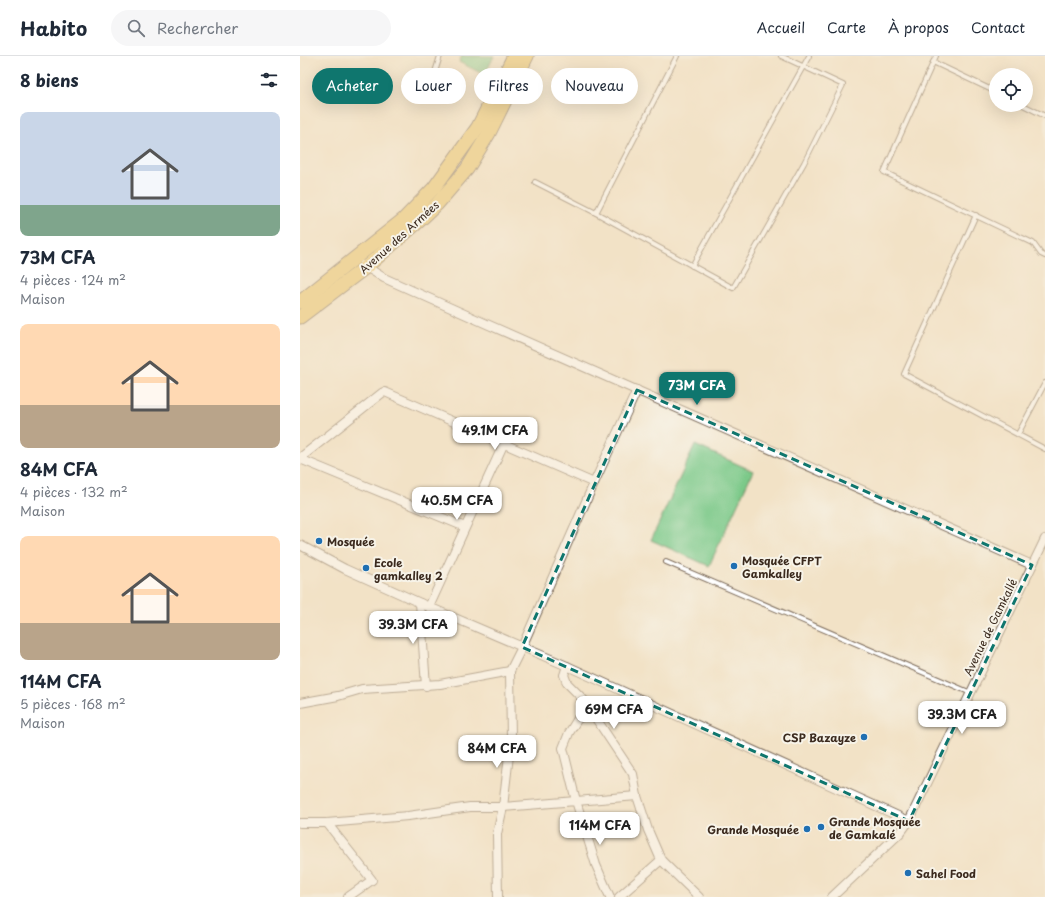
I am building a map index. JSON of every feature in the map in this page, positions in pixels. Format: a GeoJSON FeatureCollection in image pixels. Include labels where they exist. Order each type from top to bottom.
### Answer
{"type":"FeatureCollection","features":[{"type":"Feature","properties":{"kind":"highway","name":"Avenue des Armées"},"geometry":{"type":"LineString","coordinates":[[300,302],[404,219],[434,188],[478,127],[514,56]]}},
{"type":"Feature","properties":{"kind":"highway","name":"Avenue des Armées"},"geometry":{"type":"LineString","coordinates":[[300,317],[366,267],[432,209],[467,169],[489,133],[527,56]]}},
{"type":"Feature","properties":{"kind":"street"},"geometry":{"type":"LineString","coordinates":[[355,259],[384,278],[1032,565]]}},
{"type":"Feature","properties":{"kind":"street"},"geometry":{"type":"LineString","coordinates":[[498,897],[497,834],[503,807],[511,738],[510,671],[594,483],[638,390]]}},
{"type":"Feature","properties":{"kind":"street"},"geometry":{"type":"LineString","coordinates":[[465,528],[300,459],[385,392],[594,483]]}},
{"type":"Feature","properties":{"kind":"street"},"geometry":{"type":"LineString","coordinates":[[429,607],[504,443]]}},
{"type":"Feature","properties":{"kind":"street","name":"Avenue de Gamkallé"},"geometry":{"type":"LineString","coordinates":[[832,897],[901,832],[909,821],[1045,539]]}},
{"type":"Feature","properties":{"kind":"street"},"geometry":{"type":"LineString","coordinates":[[300,545],[345,569],[420,603],[567,666],[909,821]]}},
{"type":"Feature","properties":{"kind":"street"},"geometry":{"type":"LineString","coordinates":[[420,603],[426,686]]}},
{"type":"Feature","properties":{"kind":"street"},"geometry":{"type":"LineString","coordinates":[[567,666],[564,679],[580,696],[633,774],[648,830],[661,860],[699,897]]}},
{"type":"Feature","properties":{"kind":"street"},"geometry":{"type":"LineString","coordinates":[[300,703],[338,696],[362,689],[426,686],[510,671]]}},
{"type":"Feature","properties":{"kind":"street"},"geometry":{"type":"LineString","coordinates":[[589,710],[577,720],[563,748],[576,801],[596,865],[610,897]]}},
{"type":"Feature","properties":{"kind":"street"},"geometry":{"type":"LineString","coordinates":[[300,823],[327,823],[408,816],[470,807],[503,807],[638,796]]}},
{"type":"Feature","properties":{"kind":"street"},"geometry":{"type":"LineString","coordinates":[[327,823],[372,880],[348,897]]}},
{"type":"Feature","properties":{"kind":"street"},"geometry":{"type":"LineString","coordinates":[[619,897],[661,860]]}},
{"type":"Feature","properties":{"kind":"lane"},"geometry":{"type":"LineString","coordinates":[[436,68],[440,56]]}},
{"type":"Feature","properties":{"kind":"lane"},"geometry":{"type":"LineString","coordinates":[[596,213],[677,56]]}},
{"type":"Feature","properties":{"kind":"lane"},"geometry":{"type":"LineString","coordinates":[[535,182],[596,213],[733,288],[800,170],[843,85],[781,56]]}},
{"type":"Feature","properties":{"kind":"lane"},"geometry":{"type":"LineString","coordinates":[[692,266],[809,56]]}},
{"type":"Feature","properties":{"kind":"lane"},"geometry":{"type":"LineString","coordinates":[[936,56],[884,172],[1033,243],[1041,254],[1045,256]]}},
{"type":"Feature","properties":{"kind":"lane"},"geometry":{"type":"LineString","coordinates":[[934,62],[989,89]]}},
{"type":"Feature","properties":{"kind":"lane"},"geometry":{"type":"LineString","coordinates":[[1033,110],[1045,116]]}},
{"type":"Feature","properties":{"kind":"lane"},"geometry":{"type":"LineString","coordinates":[[976,215],[904,374],[1045,448]]}},
{"type":"Feature","properties":{"kind":"lane"},"geometry":{"type":"LineString","coordinates":[[1018,434],[1045,383]]}},
{"type":"Feature","properties":{"kind":"lane"},"geometry":{"type":"LineString","coordinates":[[666,562],[971,693]]}},
{"type":"Feature","properties":{"kind":"highlighted area"},"geometry":{"type":"Polygon","coordinates":[[[637,390],[1032,565],[909,821],[522,647],[637,390]]]}},
{"type":"Feature","properties":{"kind":"green space"},"geometry":{"type":"Polygon","coordinates":[[[462,56],[494,56],[488,68],[474,68],[474,70],[459,62],[462,56]]]}},
{"type":"Feature","properties":{"kind":"green space"},"geometry":{"type":"Polygon","coordinates":[[[695,445],[753,471],[709,566],[651,540],[695,445]]]}},
{"type":"Feature","properties":{"kind":"place","name":"Mosquée"},"geometry":{"type":"Point","coordinates":[319,541]}},
{"type":"Feature","properties":{"kind":"place","name":"Mosquée CFPT Gamkalley"},"geometry":{"type":"Point","coordinates":[734,566]}},
{"type":"Feature","properties":{"kind":"place","name":"Ecole gamkalley 2"},"geometry":{"type":"Point","coordinates":[366,568]}},
{"type":"Feature","properties":{"kind":"place","name":"CSP Bazayze"},"geometry":{"type":"Point","coordinates":[864,737]}},
{"type":"Feature","properties":{"kind":"place","name":"Grande Mosquée de Gamkalé"},"geometry":{"type":"Point","coordinates":[821,827]}},
{"type":"Feature","properties":{"kind":"place","name":"Grande Mosquée"},"geometry":{"type":"Point","coordinates":[807,829]}},
{"type":"Feature","properties":{"kind":"place","name":"Sahel Food"},"geometry":{"type":"Point","coordinates":[908,873]}}]}
